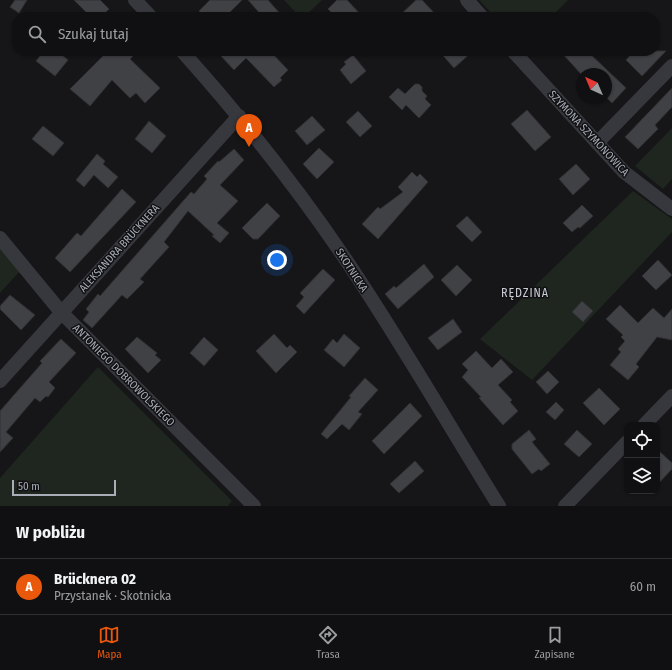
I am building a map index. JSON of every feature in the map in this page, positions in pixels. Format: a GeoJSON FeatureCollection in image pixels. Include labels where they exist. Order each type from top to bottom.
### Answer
{"type":"FeatureCollection","features":[{"type":"Feature","properties":{"kind":"street"},"geometry":{"type":"LineString","coordinates":[[136,0],[147,12]]}},
{"type":"Feature","properties":{"kind":"street"},"geometry":{"type":"LineString","coordinates":[[467,0],[478,12]]}},
{"type":"Feature","properties":{"kind":"street","name":"SKOTNICKA"},"geometry":{"type":"LineString","coordinates":[[186,56],[239,116],[318,219],[396,338],[499,506]]}},
{"type":"Feature","properties":{"kind":"street","name":"SZYMONA SZYMONOWICA"},"geometry":{"type":"LineString","coordinates":[[518,56],[632,179],[672,209]]}},
{"type":"Feature","properties":{"kind":"street"},"geometry":{"type":"LineString","coordinates":[[597,143],[672,66]]}},
{"type":"Feature","properties":{"kind":"street","name":"ALEKSANDRA BRÜCKNERA"},"geometry":{"type":"LineString","coordinates":[[0,381],[239,116]]}},
{"type":"Feature","properties":{"kind":"street","name":"ANTONIEGO DOBROWOLSKIEGO"},"geometry":{"type":"LineString","coordinates":[[0,238],[61,312],[254,506]]}},
{"type":"Feature","properties":{"kind":"street"},"geometry":{"type":"LineString","coordinates":[[647,422],[672,396]]}},
{"type":"Feature","properties":{"kind":"street"},"geometry":{"type":"LineString","coordinates":[[565,506],[624,445]]}},
{"type":"Feature","properties":{"kind":"shaded area"},"geometry":{"type":"Polygon","coordinates":[[[284,0],[322,0],[309,12],[295,12],[284,0]]]}},
{"type":"Feature","properties":{"kind":"shaded area"},"geometry":{"type":"Polygon","coordinates":[[[479,0],[568,0],[556,12],[490,12],[479,0]]]}},
{"type":"Feature","properties":{"kind":"shaded area"},"geometry":{"type":"Polygon","coordinates":[[[672,128],[672,179],[663,189],[635,166],[672,128]]]}},
{"type":"Feature","properties":{"kind":"shaded area"},"geometry":{"type":"Polygon","coordinates":[[[633,191],[672,219],[672,232],[532,380],[480,339],[633,191]]]}},
{"type":"Feature","properties":{"kind":"shaded area"},"geometry":{"type":"Polygon","coordinates":[[[0,247],[20,271],[0,293],[0,247]]]}},
{"type":"Feature","properties":{"kind":"shaded area"},"geometry":{"type":"Polygon","coordinates":[[[98,367],[232,501],[228,506],[0,506],[0,478],[98,367]]]}},
{"type":"Feature","properties":{"kind":"building"},"geometry":{"type":"Polygon","coordinates":[[[15,0],[27,0],[20,12],[10,7],[15,0]]]}},
{"type":"Feature","properties":{"kind":"building"},"geometry":{"type":"Polygon","coordinates":[[[74,0],[100,0],[109,9],[106,12],[86,12],[74,0]]]}},
{"type":"Feature","properties":{"kind":"building"},"geometry":{"type":"Polygon","coordinates":[[[210,0],[242,0],[230,12],[199,11],[210,0]]]}},
{"type":"Feature","properties":{"kind":"building"},"geometry":{"type":"Polygon","coordinates":[[[248,0],[268,0],[279,12],[259,12],[248,0]]]}},
{"type":"Feature","properties":{"kind":"building"},"geometry":{"type":"Polygon","coordinates":[[[337,0],[347,0],[358,12],[331,12],[328,9],[337,0]]]}},
{"type":"Feature","properties":{"kind":"building"},"geometry":{"type":"Polygon","coordinates":[[[416,0],[422,0],[433,12],[403,12],[416,0]]]}},
{"type":"Feature","properties":{"kind":"building"},"geometry":{"type":"Polygon","coordinates":[[[660,51],[666,51],[642,76],[626,60],[630,56],[660,56],[660,51]]]}},
{"type":"Feature","properties":{"kind":"building"},"geometry":{"type":"Polygon","coordinates":[[[40,56],[63,56],[68,60],[55,76],[36,61],[40,56]]]}},
{"type":"Feature","properties":{"kind":"building"},"geometry":{"type":"Polygon","coordinates":[[[103,56],[133,56],[130,59],[160,88],[145,103],[136,93],[130,98],[112,80],[90,106],[70,89],[103,56]]]}},
{"type":"Feature","properties":{"kind":"building"},"geometry":{"type":"Polygon","coordinates":[[[221,56],[275,56],[288,70],[280,78],[282,80],[274,87],[246,58],[234,70],[221,56]]]}},
{"type":"Feature","properties":{"kind":"building"},"geometry":{"type":"Polygon","coordinates":[[[354,56],[366,71],[351,84],[340,70],[346,64],[344,62],[354,56]]]}},
{"type":"Feature","properties":{"kind":"building"},"geometry":{"type":"Polygon","coordinates":[[[443,56],[467,56],[454,68],[443,56]]]}},
{"type":"Feature","properties":{"kind":"building"},"geometry":{"type":"Polygon","coordinates":[[[565,56],[592,56],[605,68],[576,69],[565,56]]]}},
{"type":"Feature","properties":{"kind":"building"},"geometry":{"type":"Polygon","coordinates":[[[612,75],[626,88],[612,103],[612,75]]]}},
{"type":"Feature","properties":{"kind":"building"},"geometry":{"type":"Polygon","coordinates":[[[415,84],[419,84],[422,87],[422,91],[427,96],[425,99],[431,105],[419,118],[406,105],[402,110],[389,97],[398,88],[405,94],[415,84]]]}},
{"type":"Feature","properties":{"kind":"building"},"geometry":{"type":"Polygon","coordinates":[[[672,88],[672,107],[655,125],[658,129],[638,149],[625,137],[672,88]]]}},
{"type":"Feature","properties":{"kind":"building"},"geometry":{"type":"Polygon","coordinates":[[[527,110],[551,137],[535,151],[511,124],[527,110]]]}},
{"type":"Feature","properties":{"kind":"building"},"geometry":{"type":"Polygon","coordinates":[[[358,111],[372,126],[360,137],[346,122],[358,111]]]}},
{"type":"Feature","properties":{"kind":"building"},"geometry":{"type":"Polygon","coordinates":[[[312,116],[325,130],[307,145],[295,131],[312,116]]]}},
{"type":"Feature","properties":{"kind":"building"},"geometry":{"type":"Polygon","coordinates":[[[149,121],[166,136],[152,153],[135,139],[149,121]]]}},
{"type":"Feature","properties":{"kind":"building"},"geometry":{"type":"Polygon","coordinates":[[[43,126],[64,143],[53,156],[32,139],[43,126]]]}},
{"type":"Feature","properties":{"kind":"building"},"geometry":{"type":"Polygon","coordinates":[[[319,148],[334,162],[317,179],[303,164],[319,148]]]}},
{"type":"Feature","properties":{"kind":"building"},"geometry":{"type":"Polygon","coordinates":[[[234,149],[244,160],[220,185],[238,201],[217,223],[229,233],[220,243],[212,236],[214,235],[188,211],[164,242],[169,247],[140,279],[144,282],[127,299],[122,295],[92,328],[83,320],[89,312],[86,309],[98,294],[100,296],[191,192],[194,194],[207,179],[204,176],[218,161],[219,162],[234,149]]]}},
{"type":"Feature","properties":{"kind":"building"},"geometry":{"type":"Polygon","coordinates":[[[97,154],[105,161],[103,164],[118,177],[108,188],[94,175],[84,187],[76,180],[97,154]]]}},
{"type":"Feature","properties":{"kind":"building"},"geometry":{"type":"Polygon","coordinates":[[[576,164],[590,179],[573,195],[559,179],[576,164]]]}},
{"type":"Feature","properties":{"kind":"building"},"geometry":{"type":"Polygon","coordinates":[[[412,172],[417,177],[420,174],[428,182],[378,239],[362,224],[378,207],[380,209],[403,192],[398,187],[412,172]]]}},
{"type":"Feature","properties":{"kind":"building"},"geometry":{"type":"Polygon","coordinates":[[[122,189],[136,202],[70,272],[55,258],[77,233],[81,236],[122,189]]]}},
{"type":"Feature","properties":{"kind":"building"},"geometry":{"type":"Polygon","coordinates":[[[267,203],[280,216],[258,239],[253,239],[242,228],[267,203]]]}},
{"type":"Feature","properties":{"kind":"building"},"geometry":{"type":"Polygon","coordinates":[[[582,205],[593,216],[580,228],[578,227],[572,232],[563,223],[582,205]]]}},
{"type":"Feature","properties":{"kind":"building"},"geometry":{"type":"Polygon","coordinates":[[[467,216],[482,232],[472,242],[456,226],[467,216]]]}},
{"type":"Feature","properties":{"kind":"building"},"geometry":{"type":"Polygon","coordinates":[[[658,260],[672,275],[656,290],[642,276],[658,260]]]}},
{"type":"Feature","properties":{"kind":"building"},"geometry":{"type":"Polygon","coordinates":[[[424,264],[434,277],[398,309],[385,294],[394,286],[396,288],[424,264]]]}},
{"type":"Feature","properties":{"kind":"building"},"geometry":{"type":"Polygon","coordinates":[[[457,265],[472,280],[456,296],[441,280],[457,265]]]}},
{"type":"Feature","properties":{"kind":"building"},"geometry":{"type":"Polygon","coordinates":[[[323,269],[335,280],[304,314],[296,306],[304,297],[300,293],[323,269]]]}},
{"type":"Feature","properties":{"kind":"building"},"geometry":{"type":"Polygon","coordinates":[[[10,295],[35,315],[21,330],[0,309],[0,306],[10,295]]]}},
{"type":"Feature","properties":{"kind":"building"},"geometry":{"type":"Polygon","coordinates":[[[582,301],[593,311],[583,322],[572,312],[582,301]]]}},
{"type":"Feature","properties":{"kind":"building"},"geometry":{"type":"Polygon","coordinates":[[[620,305],[638,323],[653,308],[664,318],[672,309],[672,340],[657,337],[636,364],[639,367],[628,380],[610,365],[621,352],[618,349],[625,341],[621,337],[623,335],[606,319],[620,305]]]}},
{"type":"Feature","properties":{"kind":"building"},"geometry":{"type":"Polygon","coordinates":[[[453,319],[462,332],[438,350],[428,338],[453,319]]]}},
{"type":"Feature","properties":{"kind":"building"},"geometry":{"type":"Polygon","coordinates":[[[274,334],[287,348],[290,345],[297,352],[276,373],[256,351],[274,334]]]}},
{"type":"Feature","properties":{"kind":"building"},"geometry":{"type":"Polygon","coordinates":[[[344,334],[360,348],[344,367],[324,350],[333,339],[337,343],[344,334]]]}},
{"type":"Feature","properties":{"kind":"building"},"geometry":{"type":"Polygon","coordinates":[[[137,337],[157,353],[155,355],[161,360],[148,373],[125,349],[137,337]]]}},
{"type":"Feature","properties":{"kind":"building"},"geometry":{"type":"Polygon","coordinates":[[[204,337],[218,350],[204,366],[190,353],[204,337]]]}},
{"type":"Feature","properties":{"kind":"building"},"geometry":{"type":"Polygon","coordinates":[[[61,339],[76,353],[49,382],[55,388],[48,397],[46,396],[40,402],[35,398],[6,432],[13,438],[0,452],[0,411],[42,363],[40,361],[61,339]]]}},
{"type":"Feature","properties":{"kind":"building"},"geometry":{"type":"Polygon","coordinates":[[[476,351],[492,368],[501,359],[513,372],[498,385],[512,400],[510,402],[518,411],[503,425],[479,398],[481,397],[462,377],[468,370],[462,364],[476,351]]]}},
{"type":"Feature","properties":{"kind":"building"},"geometry":{"type":"Polygon","coordinates":[[[548,371],[559,382],[547,394],[536,382],[548,371]]]}},
{"type":"Feature","properties":{"kind":"building"},"geometry":{"type":"Polygon","coordinates":[[[365,378],[378,390],[358,412],[362,414],[349,430],[342,424],[327,439],[321,434],[351,397],[349,396],[365,378]]]}},
{"type":"Feature","properties":{"kind":"building"},"geometry":{"type":"Polygon","coordinates":[[[599,388],[620,409],[604,425],[583,403],[599,388]]]}},
{"type":"Feature","properties":{"kind":"building"},"geometry":{"type":"Polygon","coordinates":[[[556,402],[564,410],[555,420],[546,412],[556,402]]]}},
{"type":"Feature","properties":{"kind":"building"},"geometry":{"type":"Polygon","coordinates":[[[410,403],[422,416],[384,454],[372,441],[410,403]]]}},
{"type":"Feature","properties":{"kind":"building"},"geometry":{"type":"Polygon","coordinates":[[[529,430],[536,439],[532,442],[550,464],[541,471],[539,469],[532,474],[512,449],[512,444],[529,430]]]}},
{"type":"Feature","properties":{"kind":"building"},"geometry":{"type":"Polygon","coordinates":[[[577,430],[592,444],[579,457],[564,444],[577,430]]]}},
{"type":"Feature","properties":{"kind":"building"},"geometry":{"type":"Polygon","coordinates":[[[660,452],[672,463],[672,469],[660,482],[660,452]]]}},
{"type":"Feature","properties":{"kind":"building"},"geometry":{"type":"Polygon","coordinates":[[[415,461],[424,471],[399,493],[390,484],[415,461]]]}},
{"type":"Feature","properties":{"kind":"place","name":"Brücknera 02"},"geometry":{"type":"Point","coordinates":[249,147]}},
{"type":"Feature","properties":{"kind":"district","name":"RĘDZINA"},"geometry":{"type":"Point","coordinates":[525,293]}}]}
